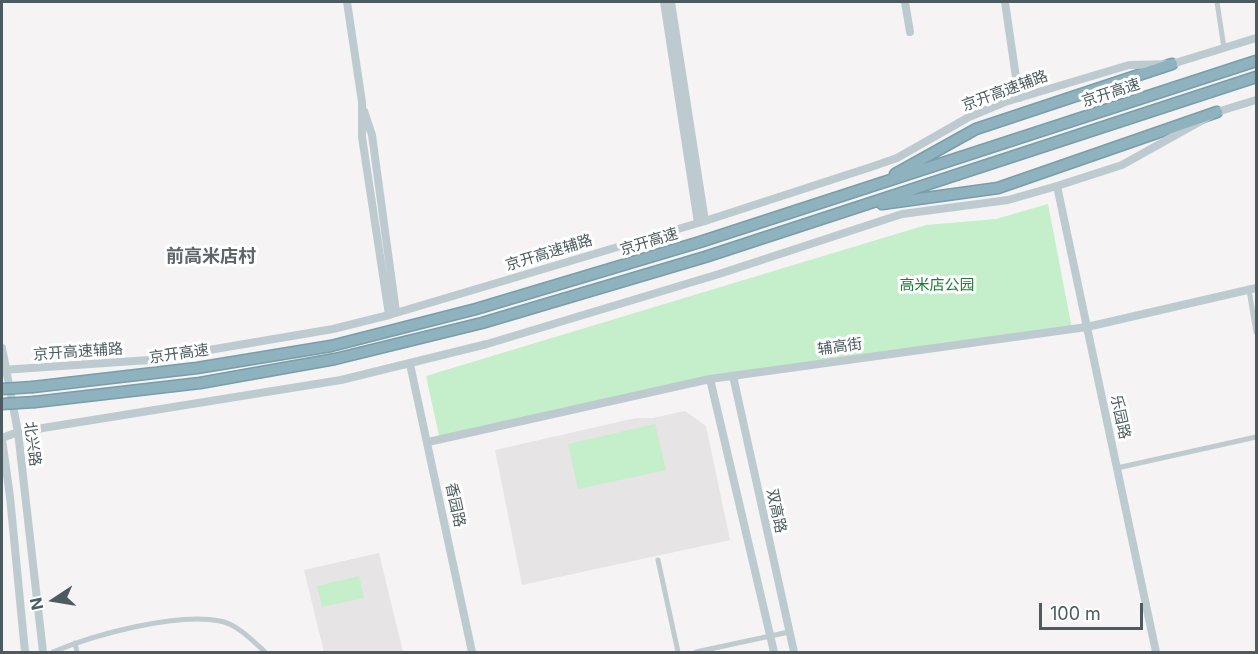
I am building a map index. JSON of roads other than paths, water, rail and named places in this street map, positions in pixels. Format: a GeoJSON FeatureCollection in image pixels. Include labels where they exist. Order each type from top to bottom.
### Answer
{"type":"FeatureCollection","features":[{"type":"Feature","properties":{"kind":"highway","name":"京开高速"},"geometry":{"type":"LineString","coordinates":[[2,389],[197,368],[331,346],[476,309],[851,194],[1257,61]]}},
{"type":"Feature","properties":{"kind":"highway"},"geometry":{"type":"LineString","coordinates":[[851,194],[921,161],[976,129],[1172,64]]}},
{"type":"Feature","properties":{"kind":"highway","name":"京开高速"},"geometry":{"type":"LineString","coordinates":[[2,404],[200,383],[335,359],[482,323],[705,257],[1257,77]]}},
{"type":"Feature","properties":{"kind":"highway"},"geometry":{"type":"LineString","coordinates":[[855,208],[998,188],[1217,112]]}},
{"type":"Feature","properties":{"kind":"main road"},"geometry":{"type":"LineString","coordinates":[[347,2],[362,102],[362,137],[393,314]]}},
{"type":"Feature","properties":{"kind":"main road"},"geometry":{"type":"LineString","coordinates":[[664,2],[701,222]]}},
{"type":"Feature","properties":{"kind":"main road"},"geometry":{"type":"LineString","coordinates":[[671,2],[701,222]]}},
{"type":"Feature","properties":{"kind":"main road"},"geometry":{"type":"LineString","coordinates":[[905,2],[910,32]]}},
{"type":"Feature","properties":{"kind":"main road"},"geometry":{"type":"LineString","coordinates":[[1005,2],[1019,98]]}},
{"type":"Feature","properties":{"kind":"main road","name":"京开高速辅路"},"geometry":{"type":"LineString","coordinates":[[3,370],[150,360],[268,342],[393,314],[701,222],[897,158],[969,117],[1019,98],[1129,65],[1172,64],[1257,38]]}},
{"type":"Feature","properties":{"kind":"main road"},"geometry":{"type":"LineString","coordinates":[[2,439],[18,432],[341,380],[487,344],[719,274],[902,214],[1008,200],[1057,186],[1141,156],[1217,112],[1257,100]]}},
{"type":"Feature","properties":{"kind":"main road","name":"乐园路"},"geometry":{"type":"LineString","coordinates":[[1057,186],[1156,652]]}},
{"type":"Feature","properties":{"kind":"main road","name":"辅高街"},"geometry":{"type":"LineString","coordinates":[[428,442],[710,380],[1087,327],[1253,289]]}},
{"type":"Feature","properties":{"kind":"main road","name":"北兴路"},"geometry":{"type":"LineString","coordinates":[[2,348],[3,370],[18,432],[43,652]]}},
{"type":"Feature","properties":{"kind":"main road","name":"香园路"},"geometry":{"type":"LineString","coordinates":[[410,364],[472,652]]}},
{"type":"Feature","properties":{"kind":"main road","name":"双高路"},"geometry":{"type":"LineString","coordinates":[[732,376],[794,652]]}},
{"type":"Feature","properties":{"kind":"main road"},"geometry":{"type":"LineString","coordinates":[[710,380],[774,652]]}},
{"type":"Feature","properties":{"kind":"main road","name":"北兴路"},"geometry":{"type":"LineString","coordinates":[[2,439],[25,652]]}},
{"type":"Feature","properties":{"kind":"main road"},"geometry":{"type":"LineString","coordinates":[[2,488],[10,497]]}},
{"type":"Feature","properties":{"kind":"street"},"geometry":{"type":"LineString","coordinates":[[1217,2],[1224,48]]}},
{"type":"Feature","properties":{"kind":"street"},"geometry":{"type":"LineString","coordinates":[[1253,289],[1257,332]]}},
{"type":"Feature","properties":{"kind":"street"},"geometry":{"type":"LineString","coordinates":[[1117,468],[1257,437]]}},
{"type":"Feature","properties":{"kind":"street"},"geometry":{"type":"LineString","coordinates":[[658,560],[678,652]]}},
{"type":"Feature","properties":{"kind":"street"},"geometry":{"type":"LineString","coordinates":[[53,652],[75,643],[180,619],[222,621],[248,635],[265,652]]}},
{"type":"Feature","properties":{"kind":"street"},"geometry":{"type":"LineString","coordinates":[[696,652],[789,632]]}},
{"type":"Feature","properties":{"kind":"street"},"geometry":{"type":"LineString","coordinates":[[75,643],[77,652]]}},
{"type":"Feature","properties":{"kind":"district","name":"前高米店村"},"geometry":{"type":"Point","coordinates":[211,257]}},
{"type":"Feature","properties":{"kind":"park label","name":"高米店公园"},"geometry":{"type":"Point","coordinates":[937,285]}}]}
